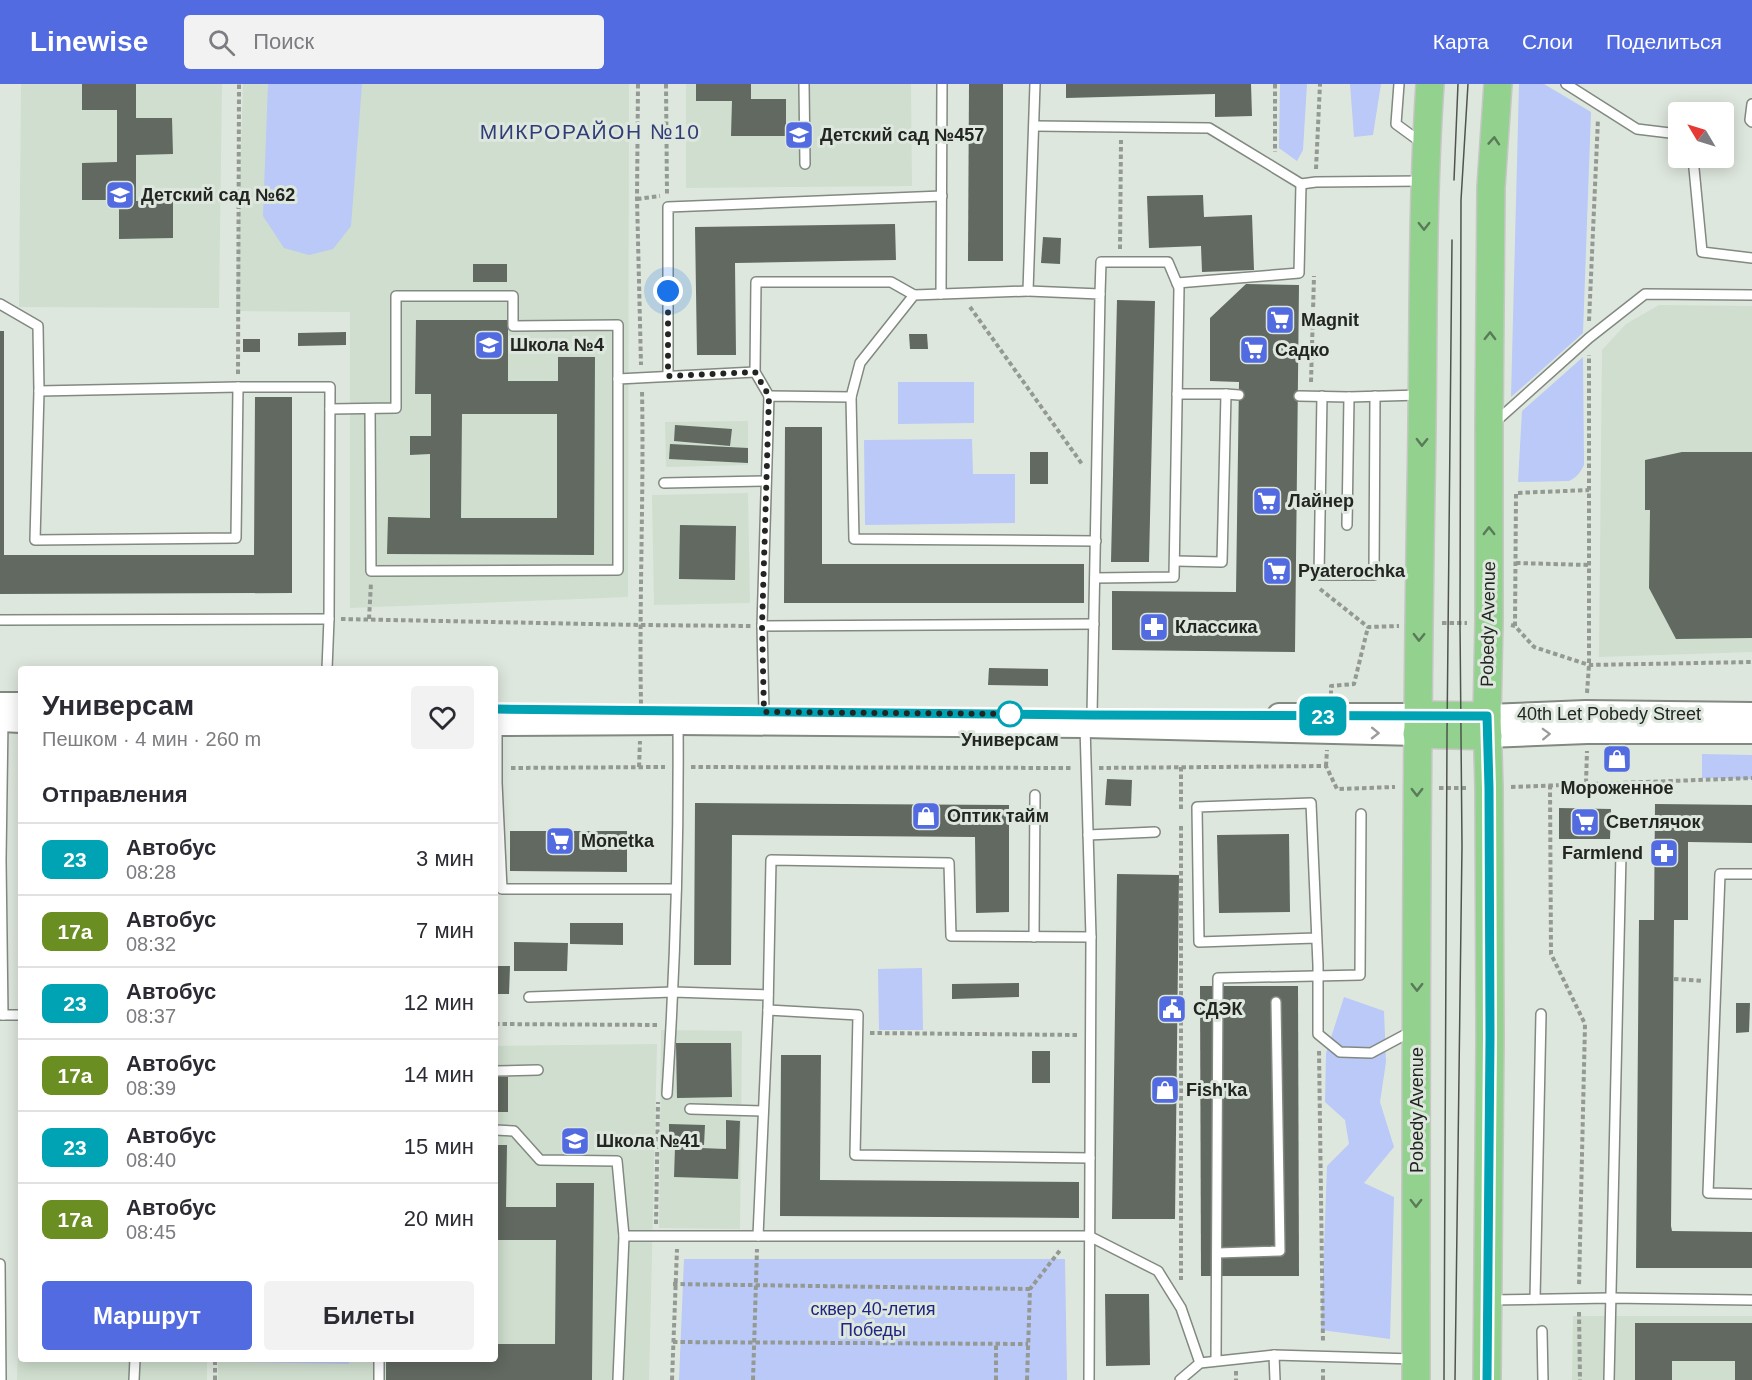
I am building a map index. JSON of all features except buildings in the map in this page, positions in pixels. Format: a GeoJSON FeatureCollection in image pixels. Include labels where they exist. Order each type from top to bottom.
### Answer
{"type":"FeatureCollection","features":[{"type":"Feature","properties":{"kind":"main road","name":"Pobedy Avenue"},"geometry":{"type":"LineString","coordinates":[[1416,1369],[1417,725],[1424,181],[1431,84]]}},
{"type":"Feature","properties":{"kind":"main road","name":"Pobedy Avenue"},"geometry":{"type":"LineString","coordinates":[[1486,1380],[1490,1049],[1487,726],[1502,624],[1489,428],[1491,187],[1498,84]]}},
{"type":"Feature","properties":{"kind":"main road","name":"40th Let Pobedy Street"},"geometry":{"type":"LineString","coordinates":[[1417,725],[1487,726]]}},
{"type":"Feature","properties":{"kind":"street","name":"40th Let Pobedy Street"},"geometry":{"type":"LineString","coordinates":[[498,719],[678,717],[764,712],[1089,721],[1417,725]]}},
{"type":"Feature","properties":{"kind":"street","name":"40th Let Pobedy Street"},"geometry":{"type":"LineString","coordinates":[[1487,726],[1752,714]]}},
{"type":"Feature","properties":{"kind":"street"},"geometry":{"type":"LineString","coordinates":[[678,717],[1089,721]]}},
{"type":"Feature","properties":{"kind":"street","name":"40th Let Pobedy Street"},"geometry":{"type":"LineString","coordinates":[[1586,722],[1752,732]]}},
{"type":"Feature","properties":{"kind":"lane"},"geometry":{"type":"LineString","coordinates":[[804,84],[805,164]]}},
{"type":"Feature","properties":{"kind":"lane"},"geometry":{"type":"LineString","coordinates":[[941,294],[942,84]]}},
{"type":"Feature","properties":{"kind":"lane"},"geometry":{"type":"LineString","coordinates":[[1028,291],[1035,84]]}},
{"type":"Feature","properties":{"kind":"lane"},"geometry":{"type":"LineString","coordinates":[[1400,84],[1395,124],[1426,146]]}},
{"type":"Feature","properties":{"kind":"lane"},"geometry":{"type":"LineString","coordinates":[[1566,84],[1636,129],[1668,133]]}},
{"type":"Feature","properties":{"kind":"lane"},"geometry":{"type":"LineString","coordinates":[[1752,104],[1750,120],[1752,122]]}},
{"type":"Feature","properties":{"kind":"lane"},"geometry":{"type":"LineString","coordinates":[[1035,126],[1209,129],[1301,184],[1424,181]]}},
{"type":"Feature","properties":{"kind":"lane"},"geometry":{"type":"LineString","coordinates":[[1694,168],[1702,252],[1752,258]]}},
{"type":"Feature","properties":{"kind":"lane"},"geometry":{"type":"LineString","coordinates":[[1177,283],[1299,273],[1301,184]]}},
{"type":"Feature","properties":{"kind":"lane"},"geometry":{"type":"LineString","coordinates":[[668,376],[668,207],[942,196]]}},
{"type":"Feature","properties":{"kind":"lane"},"geometry":{"type":"LineString","coordinates":[[1089,1380],[1091,937],[1086,768],[1094,624],[1101,262],[1168,262],[1179,288],[1174,577],[1095,578]]}},
{"type":"Feature","properties":{"kind":"lane"},"geometry":{"type":"LineString","coordinates":[[764,712],[762,626],[769,396],[755,372],[756,282],[891,282],[914,295],[1028,291],[1100,294]]}},
{"type":"Feature","properties":{"kind":"lane"},"geometry":{"type":"LineString","coordinates":[[1489,428],[1588,338],[1645,294],[1752,295]]}},
{"type":"Feature","properties":{"kind":"lane"},"geometry":{"type":"LineString","coordinates":[[914,295],[860,363],[851,397],[854,539],[1096,541]]}},
{"type":"Feature","properties":{"kind":"lane"},"geometry":{"type":"LineString","coordinates":[[330,409],[396,408],[396,296],[513,296],[513,326],[618,325],[618,570],[371,571],[370,409]]}},
{"type":"Feature","properties":{"kind":"lane"},"geometry":{"type":"LineString","coordinates":[[0,304],[38,326],[36,540],[236,538],[238,387]]}},
{"type":"Feature","properties":{"kind":"lane"},"geometry":{"type":"LineString","coordinates":[[618,379],[755,372]]}},
{"type":"Feature","properties":{"kind":"lane"},"geometry":{"type":"LineString","coordinates":[[39,391],[330,387],[327,666]]}},
{"type":"Feature","properties":{"kind":"lane"},"geometry":{"type":"LineString","coordinates":[[1177,394],[1239,395]]}},
{"type":"Feature","properties":{"kind":"lane"},"geometry":{"type":"LineString","coordinates":[[1174,561],[1222,562],[1226,394]]}},
{"type":"Feature","properties":{"kind":"lane"},"geometry":{"type":"LineString","coordinates":[[1299,396],[1423,395]]}},
{"type":"Feature","properties":{"kind":"lane"},"geometry":{"type":"LineString","coordinates":[[769,396],[851,397]]}},
{"type":"Feature","properties":{"kind":"lane"},"geometry":{"type":"LineString","coordinates":[[1322,396],[1318,575],[1374,575],[1375,396]]}},
{"type":"Feature","properties":{"kind":"lane"},"geometry":{"type":"LineString","coordinates":[[1347,525],[1349,397]]}},
{"type":"Feature","properties":{"kind":"lane"},"geometry":{"type":"LineString","coordinates":[[664,483],[766,481]]}},
{"type":"Feature","properties":{"kind":"lane"},"geometry":{"type":"LineString","coordinates":[[0,620],[328,619]]}},
{"type":"Feature","properties":{"kind":"lane"},"geometry":{"type":"LineString","coordinates":[[762,626],[1094,624]]}},
{"type":"Feature","properties":{"kind":"lane"},"geometry":{"type":"LineString","coordinates":[[8,712],[0,860],[2,1015],[18,1015]]}},
{"type":"Feature","properties":{"kind":"lane"},"geometry":{"type":"LineString","coordinates":[[663,1095],[673,992],[678,717]]}},
{"type":"Feature","properties":{"kind":"lane"},"geometry":{"type":"LineString","coordinates":[[1034,937],[1035,795]]}},
{"type":"Feature","properties":{"kind":"lane"},"geometry":{"type":"LineString","coordinates":[[1316,938],[1199,942],[1197,807],[1311,803],[1318,976],[1318,1034],[1340,1053],[1371,1053],[1417,1028]]}},
{"type":"Feature","properties":{"kind":"lane"},"geometry":{"type":"LineString","coordinates":[[1216,1360],[1218,978],[1360,975],[1361,814]]}},
{"type":"Feature","properties":{"kind":"lane"},"geometry":{"type":"LineString","coordinates":[[498,818],[502,889],[676,890]]}},
{"type":"Feature","properties":{"kind":"lane"},"geometry":{"type":"LineString","coordinates":[[1088,835],[1155,832]]}},
{"type":"Feature","properties":{"kind":"lane"},"geometry":{"type":"LineString","coordinates":[[1609,1380],[1621,854]]}},
{"type":"Feature","properties":{"kind":"lane"},"geometry":{"type":"LineString","coordinates":[[758,1236],[768,1010],[771,860],[949,863],[951,936],[1091,937]]}},
{"type":"Feature","properties":{"kind":"lane"},"geometry":{"type":"LineString","coordinates":[[1752,874],[1720,873],[1708,1193],[1752,1194]]}},
{"type":"Feature","properties":{"kind":"lane"},"geometry":{"type":"LineString","coordinates":[[529,997],[673,992],[768,995]]}},
{"type":"Feature","properties":{"kind":"lane"},"geometry":{"type":"LineString","coordinates":[[1217,1253],[1280,1251],[1276,1002]]}},
{"type":"Feature","properties":{"kind":"lane"},"geometry":{"type":"LineString","coordinates":[[768,1010],[858,1015],[855,1155],[1090,1158]]}},
{"type":"Feature","properties":{"kind":"lane"},"geometry":{"type":"LineString","coordinates":[[1535,1299],[1540,1014]]}},
{"type":"Feature","properties":{"kind":"lane"},"geometry":{"type":"LineString","coordinates":[[498,1071],[538,1070]]}},
{"type":"Feature","properties":{"kind":"lane"},"geometry":{"type":"LineString","coordinates":[[690,1109],[763,1111]]}},
{"type":"Feature","properties":{"kind":"lane"},"geometry":{"type":"LineString","coordinates":[[498,1130],[514,1131],[540,1160],[617,1161],[624,1236],[618,1380]]}},
{"type":"Feature","properties":{"kind":"lane"},"geometry":{"type":"LineString","coordinates":[[624,1236],[1089,1236],[1158,1270],[1181,1308],[1200,1363]]}},
{"type":"Feature","properties":{"kind":"lane"},"geometry":{"type":"LineString","coordinates":[[0,1264],[1,1380]]}},
{"type":"Feature","properties":{"kind":"lane"},"geometry":{"type":"LineString","coordinates":[[1487,1300],[1579,1298],[1752,1300]]}},
{"type":"Feature","properties":{"kind":"lane"},"geometry":{"type":"LineString","coordinates":[[1542,1331],[1543,1380]]}},
{"type":"Feature","properties":{"kind":"lane"},"geometry":{"type":"LineString","coordinates":[[1180,1380],[1200,1363],[1274,1354],[1323,1356],[1416,1369]]}},
{"type":"Feature","properties":{"kind":"lane"},"geometry":{"type":"LineString","coordinates":[[1274,1354],[1275,1380]]}},
{"type":"Feature","properties":{"kind":"lane"},"geometry":{"type":"LineString","coordinates":[[134,1380],[135,1362]]}},
{"type":"Feature","properties":{"kind":"lane"},"geometry":{"type":"LineString","coordinates":[[379,1362],[379,1380]]}},
{"type":"Feature","properties":{"kind":"path"},"geometry":{"type":"LineString","coordinates":[[238,387],[239,84]]}},
{"type":"Feature","properties":{"kind":"path"},"geometry":{"type":"LineString","coordinates":[[638,84],[637,199],[643,433],[639,768]]}},
{"type":"Feature","properties":{"kind":"path"},"geometry":{"type":"LineString","coordinates":[[637,199],[667,195],[666,84]]}},
{"type":"Feature","properties":{"kind":"path"},"geometry":{"type":"LineString","coordinates":[[1275,84],[1275,168]]}},
{"type":"Feature","properties":{"kind":"path"},"geometry":{"type":"LineString","coordinates":[[1316,182],[1320,84]]}},
{"type":"Feature","properties":{"kind":"path"},"geometry":{"type":"LineString","coordinates":[[1586,783],[1589,664],[1588,338],[1599,106]]}},
{"type":"Feature","properties":{"kind":"path"},"geometry":{"type":"LineString","coordinates":[[1120,262],[1121,127]]}},
{"type":"Feature","properties":{"kind":"path"},"geometry":{"type":"LineString","coordinates":[[960,293],[1097,484]]}},
{"type":"Feature","properties":{"kind":"path"},"geometry":{"type":"LineString","coordinates":[[1502,624],[1516,562],[1516,493],[1589,490]]}},
{"type":"Feature","properties":{"kind":"path"},"geometry":{"type":"LineString","coordinates":[[1516,562],[1589,565]]}},
{"type":"Feature","properties":{"kind":"path"},"geometry":{"type":"LineString","coordinates":[[369,619],[371,571]]}},
{"type":"Feature","properties":{"kind":"path"},"geometry":{"type":"LineString","coordinates":[[328,619],[762,626]]}},
{"type":"Feature","properties":{"kind":"path"},"geometry":{"type":"LineString","coordinates":[[1368,627],[1442,623],[1502,624],[1534,647],[1589,664],[1752,662]]}},
{"type":"Feature","properties":{"kind":"path"},"geometry":{"type":"LineString","coordinates":[[498,768],[1326,766],[1337,789],[1384,786],[1489,788],[1752,778]]}},
{"type":"Feature","properties":{"kind":"path"},"geometry":{"type":"LineString","coordinates":[[1181,767],[1181,814]]}},
{"type":"Feature","properties":{"kind":"path"},"geometry":{"type":"LineString","coordinates":[[1550,785],[1551,954],[1585,1024],[1579,1298],[1580,1380]]}},
{"type":"Feature","properties":{"kind":"path"},"geometry":{"type":"LineString","coordinates":[[1181,826],[1181,1308]]}},
{"type":"Feature","properties":{"kind":"path"},"geometry":{"type":"LineString","coordinates":[[1674,980],[1715,981]]}},
{"type":"Feature","properties":{"kind":"path"},"geometry":{"type":"LineString","coordinates":[[498,1024],[671,1025]]}},
{"type":"Feature","properties":{"kind":"path"},"geometry":{"type":"LineString","coordinates":[[857,1032],[1090,1035]]}},
{"type":"Feature","properties":{"kind":"path"},"geometry":{"type":"LineString","coordinates":[[1318,1034],[1323,1380]]}},
{"type":"Feature","properties":{"kind":"path"},"geometry":{"type":"LineString","coordinates":[[656,1236],[663,1095]]}},
{"type":"Feature","properties":{"kind":"path"},"geometry":{"type":"LineString","coordinates":[[753,1380],[758,1236]]}},
{"type":"Feature","properties":{"kind":"path"},"geometry":{"type":"LineString","coordinates":[[1028,1380],[1030,1289],[1071,1236]]}},
{"type":"Feature","properties":{"kind":"path"},"geometry":{"type":"LineString","coordinates":[[672,1380],[674,1284],[678,1237]]}},
{"type":"Feature","properties":{"kind":"path"},"geometry":{"type":"LineString","coordinates":[[674,1284],[1030,1289]]}},
{"type":"Feature","properties":{"kind":"path"},"geometry":{"type":"LineString","coordinates":[[673,1342],[1028,1344]]}},
{"type":"Feature","properties":{"kind":"path"},"geometry":{"type":"LineString","coordinates":[[996,1344],[996,1380]]}},
{"type":"Feature","properties":{"kind":"path"},"geometry":{"type":"LineString","coordinates":[[214,1380],[215,1362]]}},
{"type":"Feature","properties":{"kind":"shaded area","name":"Детский сад №62"},"geometry":{"type":"Polygon","coordinates":[[[21,84],[222,84],[219,308],[19,307],[21,84]]]}},
{"type":"Feature","properties":{"kind":"shaded area","name":"Школа №4"},"geometry":{"type":"Polygon","coordinates":[[[243,84],[629,84],[628,597],[350,608],[350,312],[236,311],[243,84]]]}},
{"type":"Feature","properties":{"kind":"shaded area","name":"Детский сад №457"},"geometry":{"type":"Polygon","coordinates":[[[686,84],[911,84],[912,186],[686,188],[686,84]]]}},
{"type":"Feature","properties":{"kind":"shaded area"},"geometry":{"type":"Polygon","coordinates":[[[1659,305],[1752,306],[1752,652],[1599,657],[1602,350],[1626,324],[1659,305]]]}},
{"type":"Feature","properties":{"kind":"shaded area"},"geometry":{"type":"Polygon","coordinates":[[[748,421],[748,465],[666,467],[665,422],[748,421]]]}},
{"type":"Feature","properties":{"kind":"shaded area"},"geometry":{"type":"Polygon","coordinates":[[[748,493],[750,603],[654,605],[652,495],[748,493]]]}},
{"type":"Feature","properties":{"kind":"shaded area"},"geometry":{"type":"Polygon","coordinates":[[[661,1030],[742,1031],[740,1229],[659,1228],[661,1030]]]}},
{"type":"Feature","properties":{"kind":"shaded area","name":"Школа №41"},"geometry":{"type":"Polygon","coordinates":[[[657,1044],[649,1380],[218,1380],[218,1362],[498,1362],[498,1046],[657,1044]]]}},
{"type":"Feature","properties":{"kind":"shaded area"},"geometry":{"type":"Polygon","coordinates":[[[1573,1316],[1752,1316],[1752,1380],[1572,1380],[1573,1316]]]}},
{"type":"Feature","properties":{"kind":"shaded area"},"geometry":{"type":"Polygon","coordinates":[[[18,1346],[18,1362],[207,1362],[207,1380],[17,1380],[18,1346]]]}},
{"type":"Feature","properties":{"kind":"green space"},"geometry":{"type":"Polygon","coordinates":[[[268,84],[362,84],[351,226],[333,249],[309,255],[284,248],[263,216],[268,84]]]}},
{"type":"Feature","properties":{"kind":"green space"},"geometry":{"type":"Polygon","coordinates":[[[1280,84],[1307,84],[1303,150],[1297,161],[1279,148],[1280,84]]]}},
{"type":"Feature","properties":{"kind":"green space"},"geometry":{"type":"Polygon","coordinates":[[[1350,84],[1381,84],[1373,135],[1354,137],[1350,84]]]}},
{"type":"Feature","properties":{"kind":"green space"},"geometry":{"type":"Polygon","coordinates":[[[1519,84],[1544,84],[1591,112],[1583,333],[1511,397],[1519,84]]]}},
{"type":"Feature","properties":{"kind":"green space"},"geometry":{"type":"Polygon","coordinates":[[[1583,357],[1583,468],[1569,481],[1518,482],[1522,411],[1583,357]]]}},
{"type":"Feature","properties":{"kind":"green space"},"geometry":{"type":"Polygon","coordinates":[[[898,382],[974,382],[974,423],[898,424],[898,382]]]}},
{"type":"Feature","properties":{"kind":"green space"},"geometry":{"type":"Polygon","coordinates":[[[972,439],[973,474],[1015,474],[1015,523],[865,525],[864,440],[972,439]]]}},
{"type":"Feature","properties":{"kind":"green space"},"geometry":{"type":"Polygon","coordinates":[[[1702,754],[1752,755],[1752,779],[1702,778],[1702,754]]]}},
{"type":"Feature","properties":{"kind":"green space"},"geometry":{"type":"Polygon","coordinates":[[[922,968],[923,1030],[879,1030],[878,969],[922,968]]]}},
{"type":"Feature","properties":{"kind":"green space"},"geometry":{"type":"Polygon","coordinates":[[[1344,997],[1384,1011],[1386,1062],[1380,1102],[1394,1147],[1364,1183],[1394,1197],[1390,1339],[1321,1330],[1327,1166],[1349,1144],[1345,1120],[1325,1102],[1326,1053],[1344,997]]]}},
{"type":"Feature","properties":{"kind":"green space","name":"сквер 40-летия Победы"},"geometry":{"type":"Polygon","coordinates":[[[684,1259],[1065,1259],[1067,1380],[679,1380],[684,1259]]]}},
{"type":"Feature","properties":{"kind":"green space"},"geometry":{"type":"Polygon","coordinates":[[[237,1362],[349,1362],[349,1364],[237,1362]]]}},
{"type":"Feature","properties":{"kind":"tram line"},"geometry":{"type":"LineString","coordinates":[[1454,180],[1458,84]]}},
{"type":"Feature","properties":{"kind":"tram line"},"geometry":{"type":"LineString","coordinates":[[1455,1380],[1462,846],[1461,200],[1468,84]]}},
{"type":"Feature","properties":{"kind":"tram line"},"geometry":{"type":"LineString","coordinates":[[1444,1380],[1452,240]]}},
{"type":"Feature","properties":{"kind":"bus line","name":"23"},"geometry":{"type":"LineString","coordinates":[[498,709],[1487,716],[1490,1037],[1487,1380]]}},
{"type":"Feature","properties":{"kind":"place","name":"Детский сад №457"},"geometry":{"type":"Point","coordinates":[799,135]}},
{"type":"Feature","properties":{"kind":"place","name":"Детский сад №62"},"geometry":{"type":"Point","coordinates":[120,195]}},
{"type":"Feature","properties":{"kind":"place","name":"Magnit"},"geometry":{"type":"Point","coordinates":[1280,320]}},
{"type":"Feature","properties":{"kind":"place","name":"Школа №4"},"geometry":{"type":"Point","coordinates":[489,345]}},
{"type":"Feature","properties":{"kind":"place","name":"Садко"},"geometry":{"type":"Point","coordinates":[1254,350]}},
{"type":"Feature","properties":{"kind":"place","name":"Лайнер"},"geometry":{"type":"Point","coordinates":[1267,501]}},
{"type":"Feature","properties":{"kind":"place","name":"Pyaterochka"},"geometry":{"type":"Point","coordinates":[1277,571]}},
{"type":"Feature","properties":{"kind":"place","name":"Классика"},"geometry":{"type":"Point","coordinates":[1154,627]}},
{"type":"Feature","properties":{"kind":"place","name":"Универсам"},"geometry":{"type":"Point","coordinates":[1010,714]}},
{"type":"Feature","properties":{"kind":"place","name":"Мороженное"},"geometry":{"type":"Point","coordinates":[1617,759]}},
{"type":"Feature","properties":{"kind":"place","name":"Оптик тайм"},"geometry":{"type":"Point","coordinates":[926,816]}},
{"type":"Feature","properties":{"kind":"place","name":"Светлячок"},"geometry":{"type":"Point","coordinates":[1585,822]}},
{"type":"Feature","properties":{"kind":"place","name":"Monetka"},"geometry":{"type":"Point","coordinates":[560,841]}},
{"type":"Feature","properties":{"kind":"place","name":"Farmlend"},"geometry":{"type":"Point","coordinates":[1664,853]}},
{"type":"Feature","properties":{"kind":"place","name":"СДЭК"},"geometry":{"type":"Point","coordinates":[1172,1009]}},
{"type":"Feature","properties":{"kind":"place","name":"Fish'ka"},"geometry":{"type":"Point","coordinates":[1165,1090]}},
{"type":"Feature","properties":{"kind":"place","name":"Школа №41"},"geometry":{"type":"Point","coordinates":[575,1141]}},
{"type":"Feature","properties":{"kind":"district","name":"МИКРОРАЙОН №10"},"geometry":{"type":"Point","coordinates":[590,132]}},
{"type":"Feature","properties":{"kind":"route"},"geometry":{"type":"LineString","coordinates":[[668,291],[668,376],[755,372],[769,396],[762,626],[764,712],[1010,714]]}}]}
